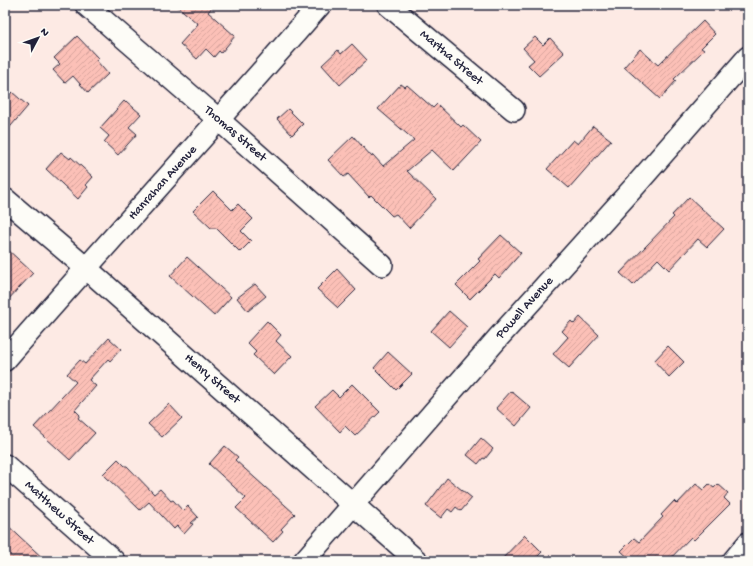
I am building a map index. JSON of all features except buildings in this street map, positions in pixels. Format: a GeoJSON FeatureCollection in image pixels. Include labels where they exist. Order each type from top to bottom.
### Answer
{"type":"FeatureCollection","features":[{"type":"Feature","properties":{"kind":"street","name":"Thomas Street"},"geometry":{"type":"LineString","coordinates":[[86,5],[219,120],[382,265]]}},
{"type":"Feature","properties":{"kind":"street","name":"Hanrahan Avenue"},"geometry":{"type":"LineString","coordinates":[[5,360],[320,5]]}},
{"type":"Feature","properties":{"kind":"street","name":"Martha Street"},"geometry":{"type":"LineString","coordinates":[[388,5],[514,110]]}},
{"type":"Feature","properties":{"kind":"street","name":"Powell Avenue"},"geometry":{"type":"LineString","coordinates":[[304,561],[504,332],[748,57]]}},
{"type":"Feature","properties":{"kind":"street","name":"Henry Street"},"geometry":{"type":"LineString","coordinates":[[5,199],[86,268],[417,561]]}},
{"type":"Feature","properties":{"kind":"street","name":"Matthew Street"},"geometry":{"type":"LineString","coordinates":[[5,464],[114,561]]}},
{"type":"Feature","properties":{"kind":"street"},"geometry":{"type":"LineString","coordinates":[[733,561],[748,543]]}}]}
